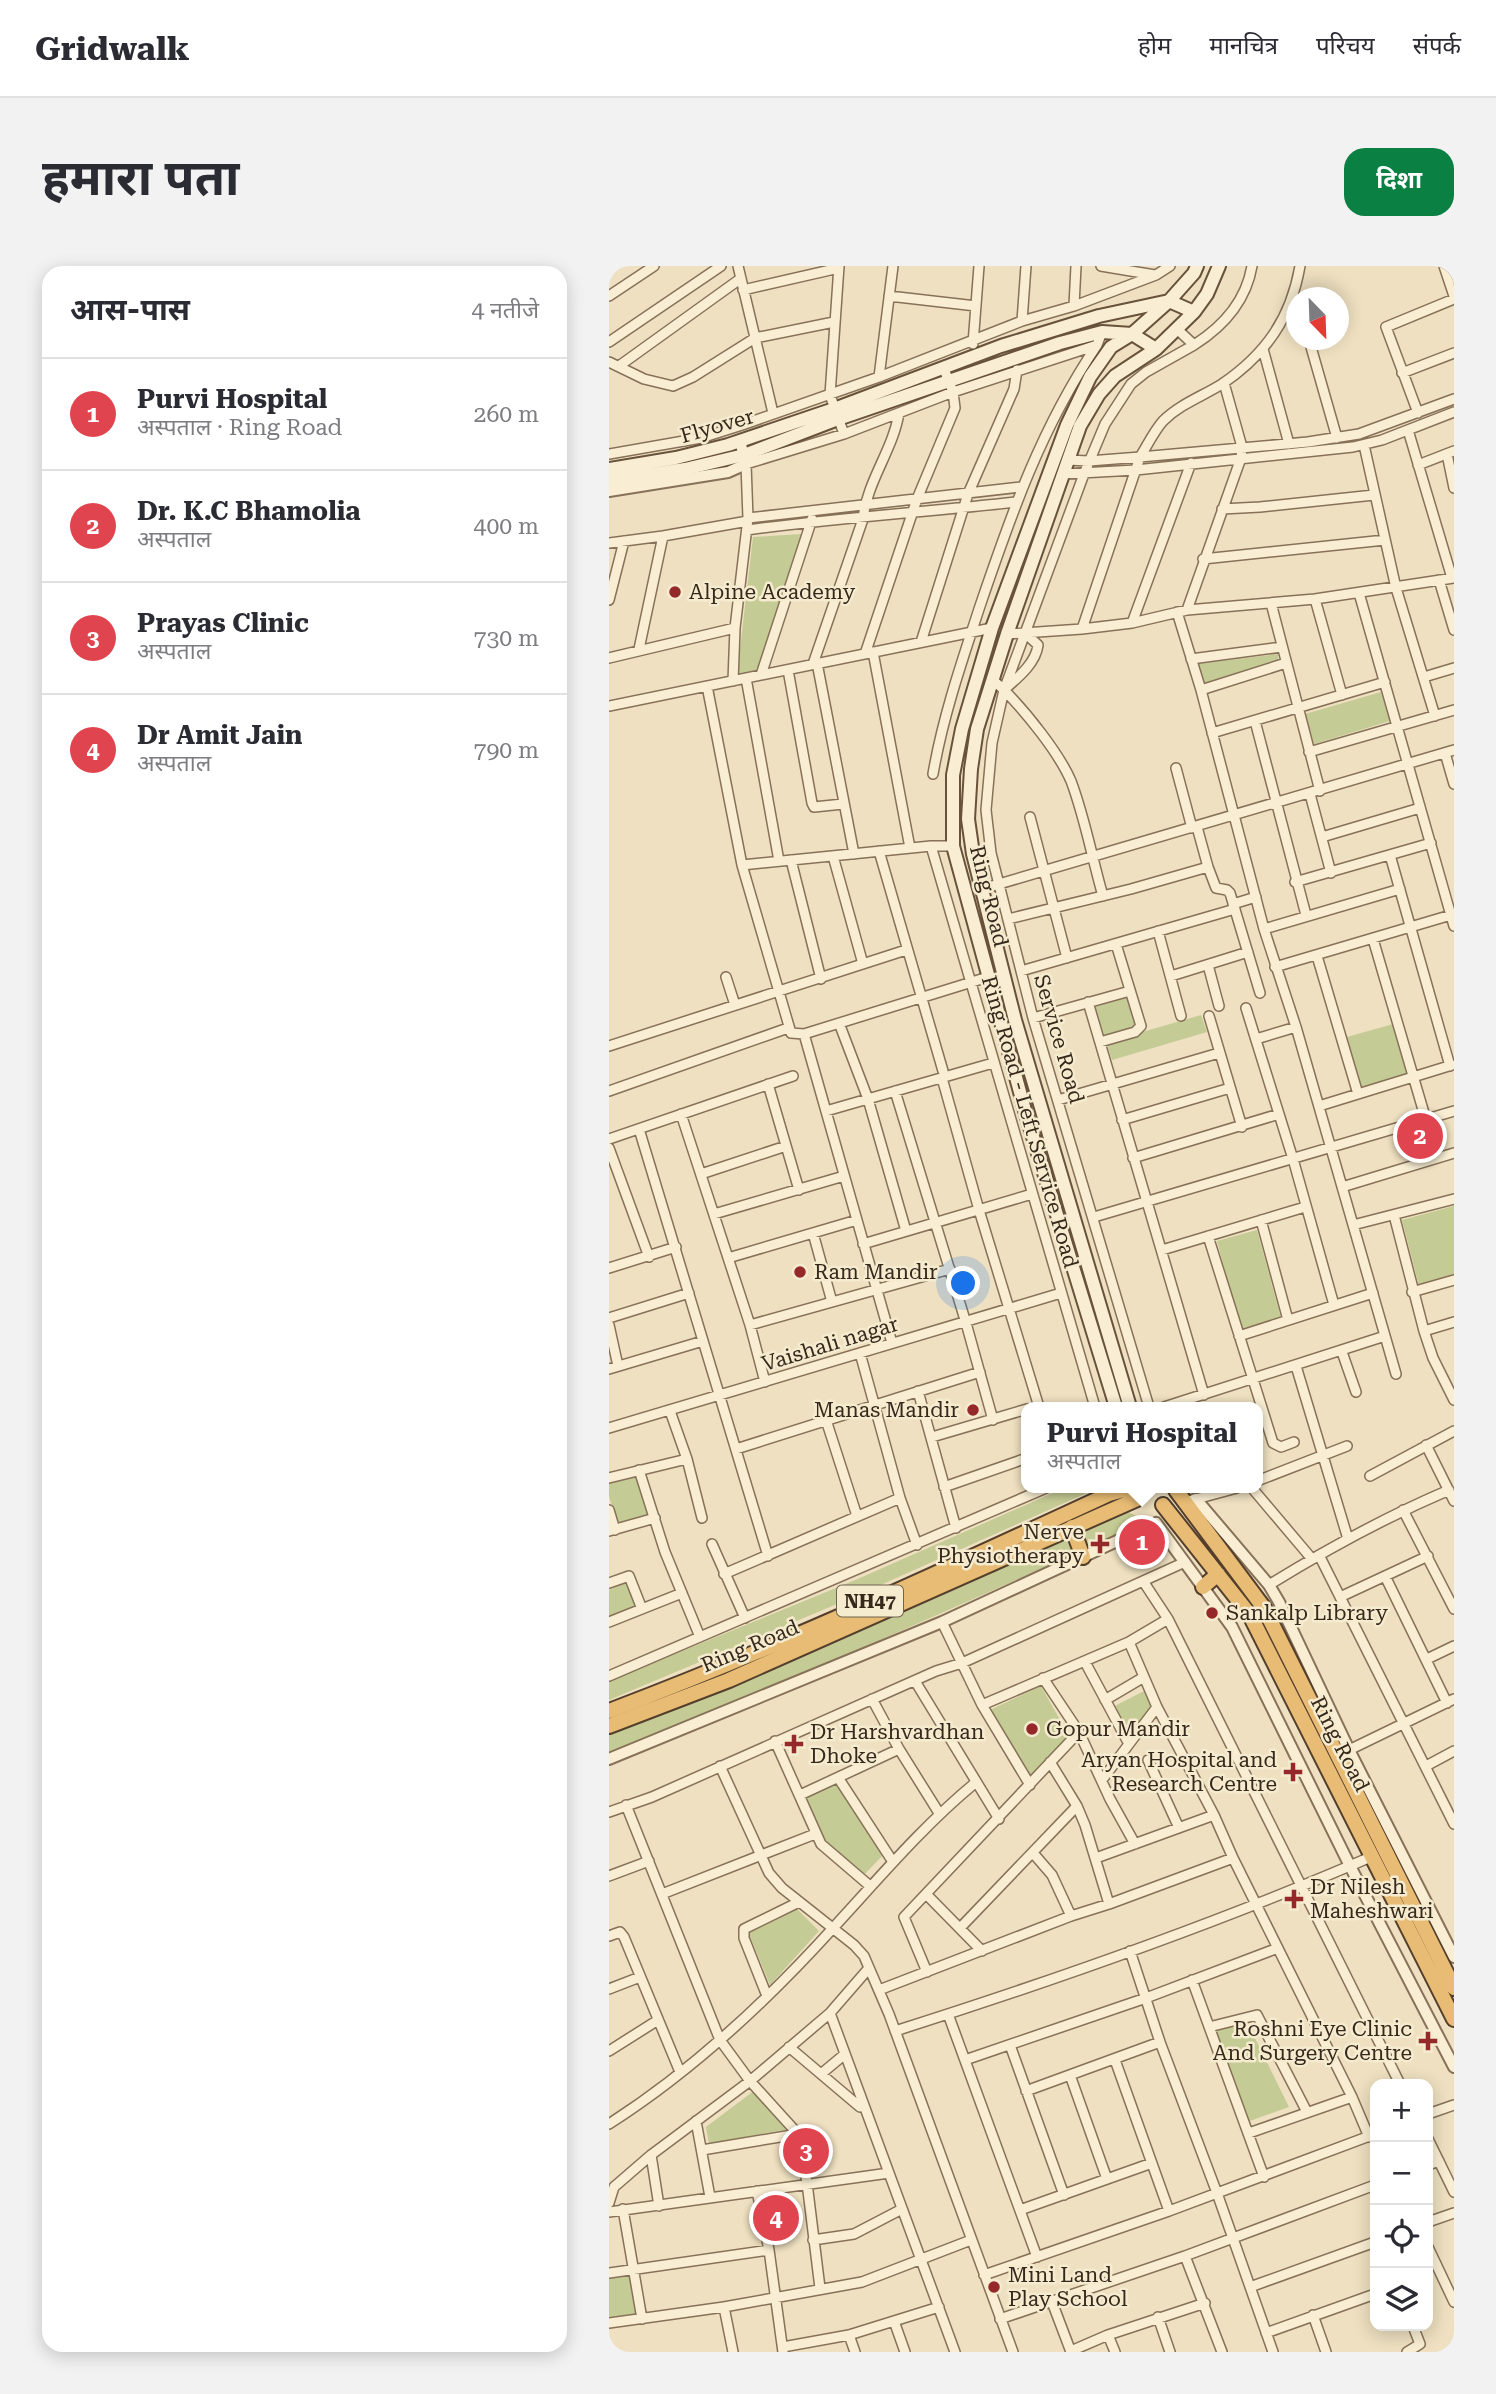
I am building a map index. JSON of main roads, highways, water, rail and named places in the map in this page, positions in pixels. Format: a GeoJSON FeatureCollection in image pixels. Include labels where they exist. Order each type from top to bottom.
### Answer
{"type":"FeatureCollection","features":[{"type":"Feature","properties":{"kind":"highway","name":"Ring Road"},"geometry":{"type":"LineString","coordinates":[[609,1711],[684,1683],[1109,1494],[1117,1493]]}},
{"type":"Feature","properties":{"kind":"highway","name":"Ring Road"},"geometry":{"type":"LineString","coordinates":[[609,1726],[729,1680],[1072,1527],[1130,1493]]}},
{"type":"Feature","properties":{"kind":"highway"},"geometry":{"type":"LineString","coordinates":[[1135,1493],[1151,1507],[1163,1505],[1174,1493]]}},
{"type":"Feature","properties":{"kind":"highway","name":"Ring Road"},"geometry":{"type":"LineString","coordinates":[[1181,1493],[1191,1501],[1264,1608],[1454,1988]]}},
{"type":"Feature","properties":{"kind":"highway","name":"Ring Road"},"geometry":{"type":"LineString","coordinates":[[1163,1505],[1250,1615],[1386,1854],[1454,2019]]}},
{"type":"Feature","properties":{"kind":"highway"},"geometry":{"type":"LineString","coordinates":[[1072,1527],[1083,1557]]}},
{"type":"Feature","properties":{"kind":"highway"},"geometry":{"type":"LineString","coordinates":[[1203,1587],[1218,1574]]}},
{"type":"Feature","properties":{"kind":"main road","name":"Ring Road"},"geometry":{"type":"LineString","coordinates":[[1114,1402],[1026,1114],[953,846],[953,775],[962,729],[992,628],[1066,425],[1097,367],[1111,347],[1132,334],[1169,301],[1197,266]]}},
{"type":"Feature","properties":{"kind":"main road","name":"Ring Road"},"geometry":{"type":"LineString","coordinates":[[1129,1402],[1015,1020],[973,854],[968,819],[971,769],[977,729],[992,678],[1080,426],[1099,394],[1115,376],[1156,349],[1194,312],[1207,293],[1219,266]]}},
{"type":"Feature","properties":{"kind":"main road"},"geometry":{"type":"LineString","coordinates":[[836,414],[976,356],[1099,316],[1169,301],[1194,312]]}},
{"type":"Feature","properties":{"kind":"main road"},"geometry":{"type":"LineString","coordinates":[[836,414],[951,387],[1060,343],[1102,332],[1132,334],[1156,349]]}},
{"type":"Feature","properties":{"kind":"main road","name":"Flyover"},"geometry":{"type":"LineString","coordinates":[[609,469],[676,458],[836,414]]}},
{"type":"Feature","properties":{"kind":"main road","name":"Flyover"},"geometry":{"type":"LineString","coordinates":[[609,481],[745,460],[836,414]]}},
{"type":"Feature","properties":{"kind":"main road"},"geometry":{"type":"LineString","coordinates":[[977,675],[992,678]]}},
{"type":"Feature","properties":{"kind":"place","name":"Alpine Academy"},"geometry":{"type":"Point","coordinates":[675,592]}},
{"type":"Feature","properties":{"kind":"place","name":"Dr. K.C Bhamolia"},"geometry":{"type":"Point","coordinates":[1420,1136]}},
{"type":"Feature","properties":{"kind":"place","name":"Ram Mandir"},"geometry":{"type":"Point","coordinates":[800,1272]}},
{"type":"Feature","properties":{"kind":"place","name":"Manas Mandir"},"geometry":{"type":"Point","coordinates":[973,1410]}},
{"type":"Feature","properties":{"kind":"place","name":"Purvi Hospital"},"geometry":{"type":"Point","coordinates":[1142,1542]}},
{"type":"Feature","properties":{"kind":"place","name":"Nerve Physiotherapy"},"geometry":{"type":"Point","coordinates":[1100,1544]}},
{"type":"Feature","properties":{"kind":"place","name":"Sankalp Library"},"geometry":{"type":"Point","coordinates":[1212,1613]}},
{"type":"Feature","properties":{"kind":"place","name":"Gopur Mandir"},"geometry":{"type":"Point","coordinates":[1032,1729]}},
{"type":"Feature","properties":{"kind":"place","name":"Dr Harshvardhan Dhoke"},"geometry":{"type":"Point","coordinates":[794,1744]}},
{"type":"Feature","properties":{"kind":"place","name":"Aryan Hospital and Research Centre"},"geometry":{"type":"Point","coordinates":[1293,1772]}},
{"type":"Feature","properties":{"kind":"place","name":"Dr Nilesh Maheshwari"},"geometry":{"type":"Point","coordinates":[1294,1899]}},
{"type":"Feature","properties":{"kind":"place","name":"Roshni Eye Clinic And Surgery Centre"},"geometry":{"type":"Point","coordinates":[1428,2041]}},
{"type":"Feature","properties":{"kind":"place","name":"Prayas Clinic"},"geometry":{"type":"Point","coordinates":[806,2151]}},
{"type":"Feature","properties":{"kind":"place","name":"Dr Amit Jain"},"geometry":{"type":"Point","coordinates":[776,2218]}},
{"type":"Feature","properties":{"kind":"place","name":"Mini Land Play School"},"geometry":{"type":"Point","coordinates":[994,2287]}}]}
